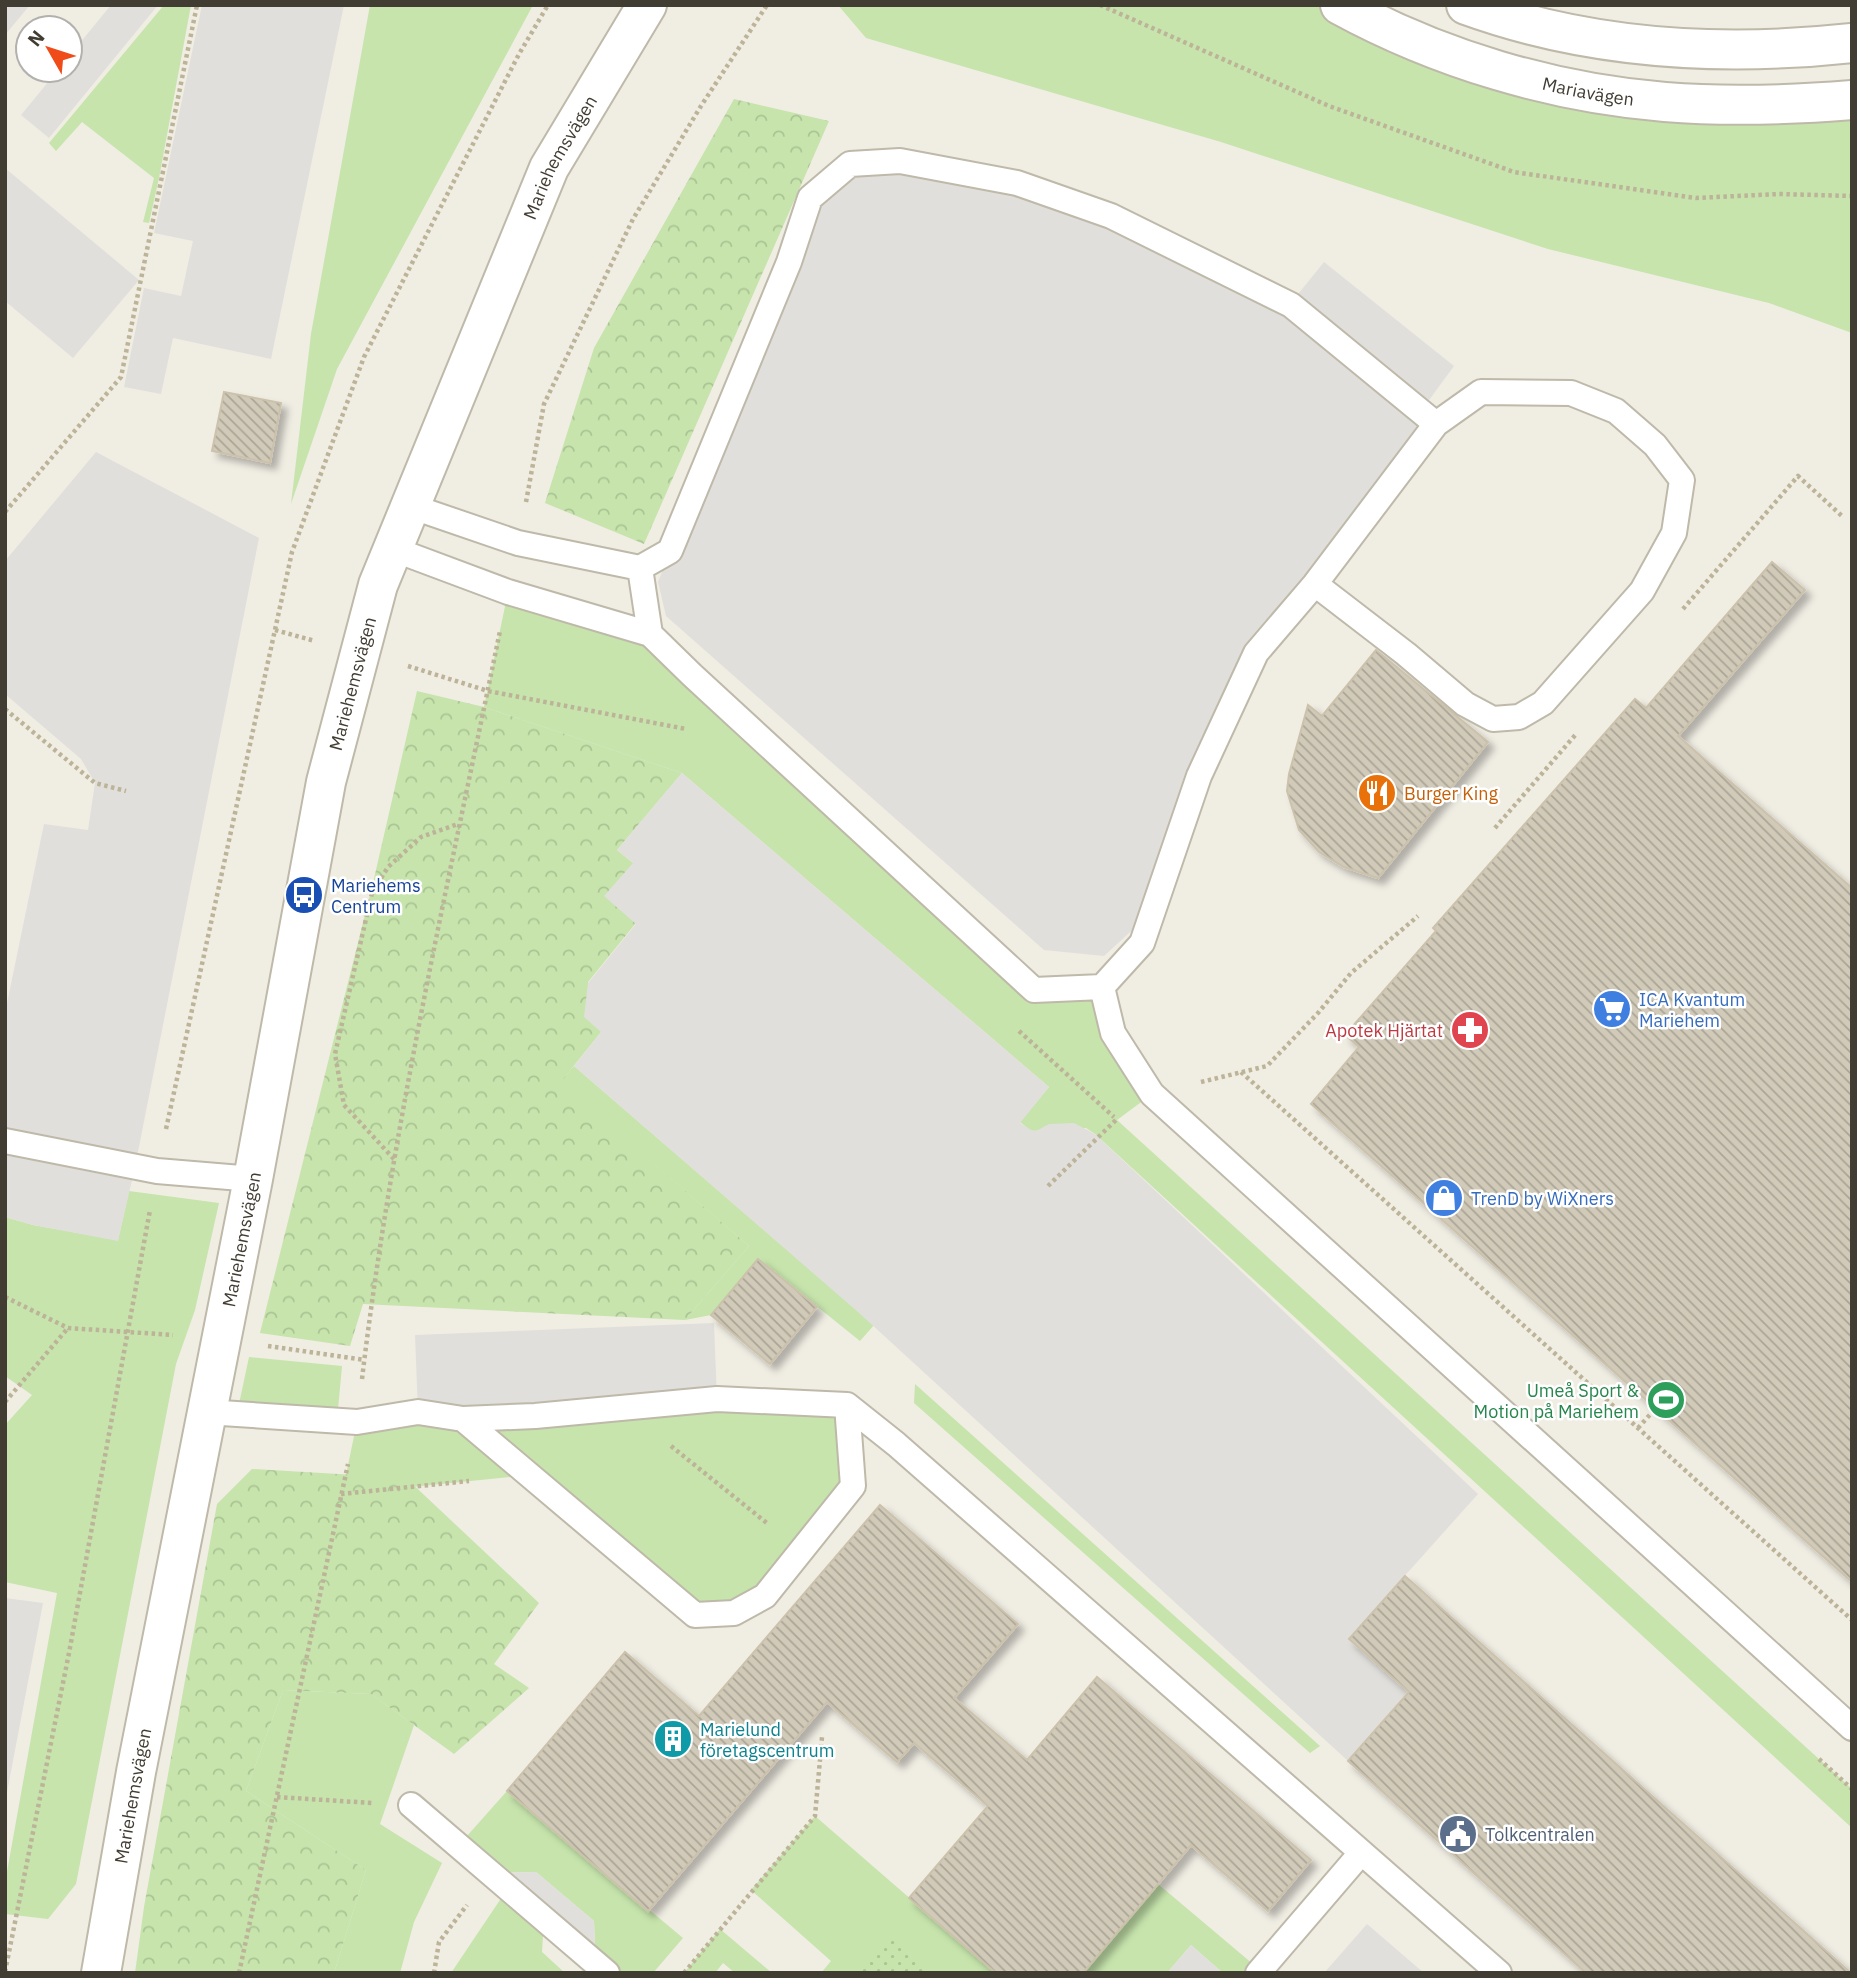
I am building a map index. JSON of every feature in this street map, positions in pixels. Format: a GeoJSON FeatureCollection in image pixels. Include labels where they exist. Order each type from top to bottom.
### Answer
{"type":"FeatureCollection","features":[{"type":"Feature","properties":{"kind":"street","name":"Mariehemsvägen"},"geometry":{"type":"LineString","coordinates":[[101,1973],[136,1772],[253,1179],[326,782],[378,585],[549,169],[647,5]]}},
{"type":"Feature","properties":{"kind":"street","name":"Mariavägen"},"geometry":{"type":"LineString","coordinates":[[1340,5],[1378,26],[1445,52],[1510,73],[1587,92],[1666,102],[1790,105],[1852,100]]}},
{"type":"Feature","properties":{"kind":"street"},"geometry":{"type":"LineString","coordinates":[[1466,5],[1496,16],[1602,41],[1725,51],[1798,49],[1852,43]]}},
{"type":"Feature","properties":{"kind":"lane"},"geometry":{"type":"LineString","coordinates":[[410,506],[518,543],[640,568],[670,551],[789,262],[810,198],[850,164],[900,162],[1017,183],[1111,216],[1290,305],[1436,424]]}},
{"type":"Feature","properties":{"kind":"lane"},"geometry":{"type":"LineString","coordinates":[[393,549],[508,592],[650,634],[692,676],[1034,990],[1102,986],[1143,943],[1199,776],[1256,653],[1315,584],[1436,424],[1480,392],[1571,393],[1616,411],[1656,445],[1682,480],[1674,533],[1642,591],[1543,703],[1519,717],[1493,719],[1465,704],[1406,654],[1315,584]]}},
{"type":"Feature","properties":{"kind":"lane"},"geometry":{"type":"LineString","coordinates":[[640,568],[650,634]]}},
{"type":"Feature","properties":{"kind":"lane"},"geometry":{"type":"LineString","coordinates":[[1102,986],[1113,1033],[1152,1094],[1852,1728]]}},
{"type":"Feature","properties":{"kind":"lane"},"geometry":{"type":"LineString","coordinates":[[5,1141],[157,1171],[253,1179]]}},
{"type":"Feature","properties":{"kind":"lane"},"geometry":{"type":"LineString","coordinates":[[206,1412],[357,1422],[418,1412],[463,1419],[624,1409],[717,1399],[847,1405],[896,1444],[1499,1973]]}},
{"type":"Feature","properties":{"kind":"lane"},"geometry":{"type":"LineString","coordinates":[[463,1419],[695,1615],[734,1613],[765,1596],[853,1486],[847,1405]]}},
{"type":"Feature","properties":{"kind":"lane"},"geometry":{"type":"LineString","coordinates":[[411,1805],[607,1973]]}},
{"type":"Feature","properties":{"kind":"lane"},"geometry":{"type":"LineString","coordinates":[[1258,1973],[1361,1853]]}},
{"type":"Feature","properties":{"kind":"path"},"geometry":{"type":"LineString","coordinates":[[5,512],[121,377],[197,5]]}},
{"type":"Feature","properties":{"kind":"path"},"geometry":{"type":"LineString","coordinates":[[5,1972],[69,1653],[130,1331],[157,1171],[292,552],[364,357],[519,54],[548,5]]}},
{"type":"Feature","properties":{"kind":"path"},"geometry":{"type":"LineString","coordinates":[[518,543],[544,404],[633,219],[701,106],[767,5]]}},
{"type":"Feature","properties":{"kind":"path"},"geometry":{"type":"LineString","coordinates":[[1100,5],[1329,106],[1514,172],[1696,198],[1779,194],[1852,196]]}},
{"type":"Feature","properties":{"kind":"path"},"geometry":{"type":"LineString","coordinates":[[1798,476],[1842,516]]}},
{"type":"Feature","properties":{"kind":"path"},"geometry":{"type":"LineString","coordinates":[[239,1973],[357,1422],[394,1160],[458,824],[508,592]]}},
{"type":"Feature","properties":{"kind":"path"},"geometry":{"type":"LineString","coordinates":[[488,691],[685,728],[695,737]]}},
{"type":"Feature","properties":{"kind":"path"},"geometry":{"type":"LineString","coordinates":[[5,709],[95,783],[126,791]]}},
{"type":"Feature","properties":{"kind":"path"},"geometry":{"type":"LineString","coordinates":[[394,1160],[344,1105],[335,1054],[372,893],[388,867],[421,837],[458,824]]}},
{"type":"Feature","properties":{"kind":"path"},"geometry":{"type":"LineString","coordinates":[[1048,1186],[1116,1119],[1152,1094],[1266,1066],[1318,1013],[1351,974],[1418,916]]}},
{"type":"Feature","properties":{"kind":"path"},"geometry":{"type":"LineString","coordinates":[[1014,1026],[1126,1129]]}},
{"type":"Feature","properties":{"kind":"path"},"geometry":{"type":"LineString","coordinates":[[1241,1072],[1852,1620]]}},
{"type":"Feature","properties":{"kind":"path"},"geometry":{"type":"LineString","coordinates":[[5,1297],[68,1328],[130,1331]]}},
{"type":"Feature","properties":{"kind":"path"},"geometry":{"type":"LineString","coordinates":[[5,1402],[68,1328]]}},
{"type":"Feature","properties":{"kind":"path"},"geometry":{"type":"LineString","coordinates":[[624,1409],[802,1550]]}},
{"type":"Feature","properties":{"kind":"path"},"geometry":{"type":"LineString","coordinates":[[1638,1428],[1655,1409]]}},
{"type":"Feature","properties":{"kind":"path"},"geometry":{"type":"LineString","coordinates":[[341,1494],[530,1475]]}},
{"type":"Feature","properties":{"kind":"path"},"geometry":{"type":"LineString","coordinates":[[684,1973],[815,1816],[822,1737]]}},
{"type":"Feature","properties":{"kind":"path"},"geometry":{"type":"LineString","coordinates":[[1811,1752],[1852,1789]]}},
{"type":"Feature","properties":{"kind":"path"},"geometry":{"type":"LineString","coordinates":[[277,1797],[411,1805]]}},
{"type":"Feature","properties":{"kind":"path"},"geometry":{"type":"LineString","coordinates":[[434,1973],[439,1942],[490,1873]]}},
{"type":"Feature","properties":{"kind":"green space"},"geometry":{"type":"Polygon","coordinates":[[[164,5],[191,5],[149,223],[143,222],[154,178],[82,122],[56,151],[49,143],[164,5]]]}},
{"type":"Feature","properties":{"kind":"green space"},"geometry":{"type":"Polygon","coordinates":[[[370,5],[533,5],[337,369],[291,504],[311,334],[370,5]]]}},
{"type":"Feature","properties":{"kind":"green space"},"geometry":{"type":"Polygon","coordinates":[[[838,5],[1340,5],[1510,73],[1852,100],[1852,333],[1769,303],[1548,249],[1221,142],[866,38],[838,5]]]}},
{"type":"Feature","properties":{"kind":"green space"},"geometry":{"type":"Polygon","coordinates":[[[734,99],[829,121],[644,544],[545,503],[594,348],[734,99]]]}},
{"type":"Feature","properties":{"kind":"green space"},"geometry":{"type":"Polygon","coordinates":[[[508,592],[650,634],[1034,990],[1102,987],[1152,1094],[1117,1120],[1852,1789],[1852,1828],[1095,1134],[1086,1128],[1031,1131],[1020,1122],[1049,1087],[682,773],[484,707],[508,592]]]}},
{"type":"Feature","properties":{"kind":"green space"},"geometry":{"type":"Polygon","coordinates":[[[417,691],[484,707],[682,773],[617,850],[633,863],[636,923],[588,982],[601,1032],[560,1083],[749,1246],[685,1320],[363,1304],[350,1346],[260,1333],[373,883],[417,691]]]}},
{"type":"Feature","properties":{"kind":"green space"},"geometry":{"type":"Polygon","coordinates":[[[574,1066],[858,1311],[897,1299],[860,1341],[758,1259],[711,1315],[685,1320],[749,1246],[559,1083],[574,1066]]]}},
{"type":"Feature","properties":{"kind":"green space"},"geometry":{"type":"Polygon","coordinates":[[[129,1191],[219,1203],[195,1310],[176,1364],[76,1884],[48,1919],[5,1914],[5,1883],[57,1593],[5,1582],[5,1425],[32,1395],[5,1376],[5,1217],[33,1225],[118,1240],[129,1191]]]}},
{"type":"Feature","properties":{"kind":"green space"},"geometry":{"type":"Polygon","coordinates":[[[249,1357],[342,1366],[338,1409],[239,1404],[249,1357]]]}},
{"type":"Feature","properties":{"kind":"green space"},"geometry":{"type":"Polygon","coordinates":[[[915,1384],[1320,1746],[1310,1753],[914,1403],[915,1384]]]}},
{"type":"Feature","properties":{"kind":"green space"},"geometry":{"type":"Polygon","coordinates":[[[847,1405],[853,1486],[765,1596],[695,1615],[530,1475],[342,1494],[357,1422],[847,1405]]]}},
{"type":"Feature","properties":{"kind":"green space"},"geometry":{"type":"Polygon","coordinates":[[[252,1469],[406,1478],[539,1603],[494,1664],[529,1688],[454,1754],[371,1694],[283,1690],[246,1791],[366,1870],[334,1973],[135,1973],[144,1907],[217,1504],[252,1469]]]}},
{"type":"Feature","properties":{"kind":"green space"},"geometry":{"type":"Polygon","coordinates":[[[283,1690],[371,1694],[414,1725],[380,1824],[442,1863],[414,1922],[400,1973],[334,1973],[366,1870],[246,1791],[283,1690]]]}},
{"type":"Feature","properties":{"kind":"green space"},"geometry":{"type":"Polygon","coordinates":[[[507,1791],[683,1938],[653,1973],[607,1973],[596,1963],[594,1921],[536,1872],[490,1873],[459,1845],[507,1791]]]}},
{"type":"Feature","properties":{"kind":"green space"},"geometry":{"type":"Polygon","coordinates":[[[815,1816],[996,1973],[821,1973],[831,1961],[751,1890],[815,1816]]]}},
{"type":"Feature","properties":{"kind":"green space"},"geometry":{"type":"Polygon","coordinates":[[[1158,1884],[1260,1970],[1258,1973],[1223,1973],[1191,1945],[1167,1973],[1083,1973],[1158,1884]]]}},
{"type":"Feature","properties":{"kind":"green space"},"geometry":{"type":"Polygon","coordinates":[[[508,1888],[544,1919],[542,1952],[565,1973],[451,1973],[508,1888]]]}},
{"type":"Feature","properties":{"kind":"green space"},"geometry":{"type":"Polygon","coordinates":[[[720,1929],[772,1973],[735,1973],[723,1963],[715,1973],[684,1973],[720,1929]]]}},
{"type":"Feature","properties":{"kind":"green space"},"geometry":{"type":"Polygon","coordinates":[[[890,1934],[934,1973],[856,1973],[890,1934]]]}},
{"type":"Feature","properties":{"kind":"shaded area"},"geometry":{"type":"Polygon","coordinates":[[[5,5],[30,5],[22,14],[14,14],[14,24],[5,35],[5,5]]]}},
{"type":"Feature","properties":{"kind":"shaded area"},"geometry":{"type":"Polygon","coordinates":[[[111,5],[158,5],[49,138],[21,115],[46,84],[84,84],[84,38],[111,5]]]}},
{"type":"Feature","properties":{"kind":"shaded area"},"geometry":{"type":"Polygon","coordinates":[[[202,5],[344,5],[271,359],[173,338],[161,394],[124,387],[144,288],[181,296],[193,241],[154,233],[202,5]]]}},
{"type":"Feature","properties":{"kind":"shaded area"},"geometry":{"type":"Polygon","coordinates":[[[850,164],[1018,183],[1290,304],[1324,262],[1454,366],[1421,411],[1436,424],[1256,653],[1152,912],[1104,956],[1044,950],[666,616],[658,582],[810,198],[850,164]]]}},
{"type":"Feature","properties":{"kind":"shaded area"},"geometry":{"type":"Polygon","coordinates":[[[5,168],[139,280],[73,358],[5,301],[5,168]]]}},
{"type":"Feature","properties":{"kind":"shaded area"},"geometry":{"type":"Polygon","coordinates":[[[96,452],[259,538],[135,1167],[118,1241],[5,1217],[5,1013],[44,824],[88,830],[95,783],[81,759],[5,694],[5,561],[96,452]]]}},
{"type":"Feature","properties":{"kind":"shaded area"},"geometry":{"type":"Polygon","coordinates":[[[682,773],[1049,1087],[1020,1123],[1036,1131],[1049,1124],[1074,1123],[1095,1134],[1478,1494],[1349,1638],[1409,1692],[1348,1761],[858,1312],[574,1066],[601,1032],[584,1017],[588,983],[636,924],[604,896],[633,863],[617,850],[682,773]]]}},
{"type":"Feature","properties":{"kind":"shaded area"},"geometry":{"type":"Polygon","coordinates":[[[714,1323],[717,1399],[418,1412],[415,1335],[714,1323]]]}},
{"type":"Feature","properties":{"kind":"shaded area"},"geometry":{"type":"Polygon","coordinates":[[[5,1598],[43,1603],[5,1803],[5,1598]]]}},
{"type":"Feature","properties":{"kind":"shaded area"},"geometry":{"type":"Polygon","coordinates":[[[536,1872],[594,1921],[596,1963],[490,1873],[536,1872]]]}},
{"type":"Feature","properties":{"kind":"shaded area"},"geometry":{"type":"Polygon","coordinates":[[[1367,1924],[1424,1973],[1324,1973],[1367,1924]]]}},
{"type":"Feature","properties":{"kind":"shaded area"},"geometry":{"type":"Polygon","coordinates":[[[1191,1945],[1223,1973],[1167,1973],[1191,1945]]]}},
{"type":"Feature","properties":{"kind":"building"},"geometry":{"type":"Polygon","coordinates":[[[224,392],[281,403],[270,463],[212,451],[224,392]]]}},
{"type":"Feature","properties":{"kind":"building"},"geometry":{"type":"Polygon","coordinates":[[[1772,562],[1805,590],[1678,736],[1852,888],[1852,1582],[1311,1104],[1359,1047],[1345,1035],[1436,931],[1433,928],[1635,699],[1646,708],[1772,562]]]}},
{"type":"Feature","properties":{"kind":"building"},"geometry":{"type":"Polygon","coordinates":[[[1376,650],[1488,742],[1378,878],[1344,867],[1319,852],[1299,830],[1287,791],[1308,705],[1322,716],[1376,650]]]}},
{"type":"Feature","properties":{"kind":"building"},"geometry":{"type":"Polygon","coordinates":[[[758,1259],[817,1307],[770,1364],[711,1315],[758,1259]]]}},
{"type":"Feature","properties":{"kind":"building","name":"Marielund företagscentrum"},"geometry":{"type":"Polygon","coordinates":[[[880,1505],[1018,1624],[954,1698],[1027,1760],[1097,1677],[1311,1860],[1268,1911],[1191,1845],[1083,1973],[996,1973],[909,1898],[988,1806],[914,1743],[897,1762],[827,1702],[648,1911],[507,1791],[625,1652],[699,1716],[880,1505]]]}},
{"type":"Feature","properties":{"kind":"building"},"geometry":{"type":"Polygon","coordinates":[[[1405,1576],[1851,1973],[1586,1973],[1348,1761],[1409,1692],[1349,1639],[1405,1576]]]}},
{"type":"Feature","properties":{"kind":"place","name":"Burger King"},"geometry":{"type":"Point","coordinates":[1377,793]}},
{"type":"Feature","properties":{"kind":"place","name":"Mariehems Centrum"},"geometry":{"type":"Point","coordinates":[304,895]}},
{"type":"Feature","properties":{"kind":"place","name":"ICA Kvantum Mariehem"},"geometry":{"type":"Point","coordinates":[1612,1009]}},
{"type":"Feature","properties":{"kind":"place","name":"Apotek Hjärtat"},"geometry":{"type":"Point","coordinates":[1470,1030]}},
{"type":"Feature","properties":{"kind":"place","name":"TrenD by WiXners"},"geometry":{"type":"Point","coordinates":[1444,1198]}},
{"type":"Feature","properties":{"kind":"place","name":"Umeå Sport & Motion på Mariehem"},"geometry":{"type":"Point","coordinates":[1666,1400]}},
{"type":"Feature","properties":{"kind":"place","name":"Marielund företagscentrum"},"geometry":{"type":"Point","coordinates":[673,1739]}},
{"type":"Feature","properties":{"kind":"place","name":"Tolkcentralen"},"geometry":{"type":"Point","coordinates":[1458,1834]}}]}
